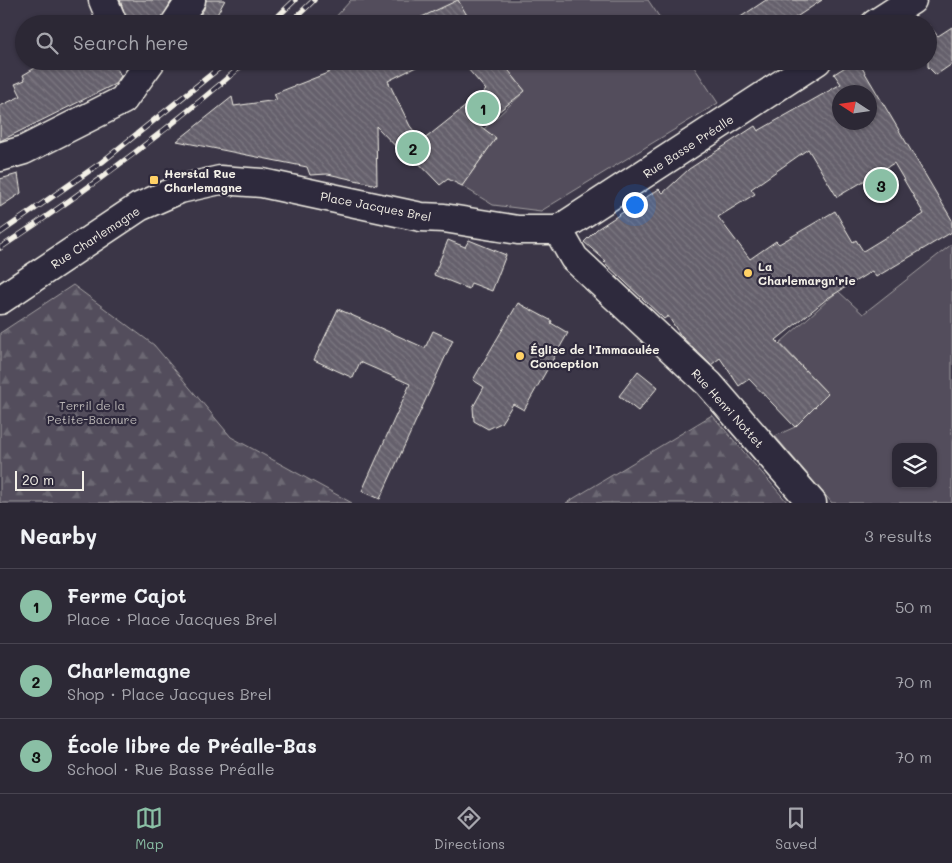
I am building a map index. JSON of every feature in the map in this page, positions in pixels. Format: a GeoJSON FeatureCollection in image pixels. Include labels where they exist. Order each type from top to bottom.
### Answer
{"type":"FeatureCollection","features":[{"type":"Feature","properties":{"kind":"street"},"geometry":{"type":"LineString","coordinates":[[103,0],[109,15]]}},
{"type":"Feature","properties":{"kind":"street"},"geometry":{"type":"LineString","coordinates":[[181,15],[191,0]]}},
{"type":"Feature","properties":{"kind":"street"},"geometry":{"type":"LineString","coordinates":[[889,15],[912,0]]}},
{"type":"Feature","properties":{"kind":"street"},"geometry":{"type":"LineString","coordinates":[[0,158],[24,150],[124,100],[141,70]]}},
{"type":"Feature","properties":{"kind":"street","name":"Rue Basse Préalle"},"geometry":{"type":"LineString","coordinates":[[558,230],[804,70]]}},
{"type":"Feature","properties":{"kind":"street","name":"Place Jacques Brel"},"geometry":{"type":"LineString","coordinates":[[226,180],[262,183],[421,217],[444,218],[518,230],[558,230]]}},
{"type":"Feature","properties":{"kind":"street","name":"Rue Charlemagne"},"geometry":{"type":"LineString","coordinates":[[0,300],[139,207],[180,189],[226,180]]}},
{"type":"Feature","properties":{"kind":"street","name":"Rue Henri Nottet"},"geometry":{"type":"LineString","coordinates":[[558,230],[574,258],[709,384],[812,503]]}},
{"type":"Feature","properties":{"kind":"green space"},"geometry":{"type":"Polygon","coordinates":[[[351,0],[648,0],[658,15],[467,15],[458,1],[427,15],[338,15],[351,0]]]}},
{"type":"Feature","properties":{"kind":"green space"},"geometry":{"type":"Polygon","coordinates":[[[508,70],[696,70],[718,103],[541,211],[493,205],[462,186],[496,138],[484,129],[525,91],[508,70]]]}},
{"type":"Feature","properties":{"kind":"green space"},"geometry":{"type":"Polygon","coordinates":[[[952,244],[952,503],[832,503],[775,436],[795,427],[828,394],[780,343],[838,291],[863,314],[952,244]]]}},
{"type":"Feature","properties":{"kind":"green space","name":"Terril de la Petite-Bacnure"},"geometry":{"type":"Polygon","coordinates":[[[73,285],[154,345],[231,437],[352,503],[0,503],[0,333],[73,285]]]}},
{"type":"Feature","properties":{"kind":"green space"},"geometry":{"type":"Polygon","coordinates":[[[712,415],[788,503],[566,503],[712,415]]]}},
{"type":"Feature","properties":{"kind":"building"},"geometry":{"type":"Polygon","coordinates":[[[120,0],[172,0],[164,15],[125,15],[120,0]]]}},
{"type":"Feature","properties":{"kind":"building"},"geometry":{"type":"Polygon","coordinates":[[[206,0],[225,0],[217,15],[200,15],[206,0]]]}},
{"type":"Feature","properties":{"kind":"building"},"geometry":{"type":"Polygon","coordinates":[[[458,0],[467,15],[426,15],[458,0]]]}},
{"type":"Feature","properties":{"kind":"building"},"geometry":{"type":"Polygon","coordinates":[[[766,0],[822,0],[800,15],[744,15],[766,0]]]}},
{"type":"Feature","properties":{"kind":"building"},"geometry":{"type":"Polygon","coordinates":[[[952,27],[952,64],[936,75],[931,70],[937,70],[937,35],[952,27]]]}},
{"type":"Feature","properties":{"kind":"building"},"geometry":{"type":"Polygon","coordinates":[[[32,70],[118,70],[121,76],[115,84],[0,141],[0,106],[21,96],[15,84],[25,80],[23,75],[32,70]]]}},
{"type":"Feature","properties":{"kind":"building"},"geometry":{"type":"Polygon","coordinates":[[[329,70],[410,70],[388,81],[410,126],[422,141],[486,90],[469,70],[508,70],[525,91],[480,126],[496,138],[462,186],[448,179],[440,185],[409,153],[405,156],[376,126],[377,185],[328,174],[310,175],[307,167],[177,141],[232,97],[234,106],[277,100],[274,94],[330,72],[329,70]]]}},
{"type":"Feature","properties":{"kind":"building"},"geometry":{"type":"Polygon","coordinates":[[[840,70],[863,70],[872,85],[839,85],[841,84],[834,74],[840,70]]]}},
{"type":"Feature","properties":{"kind":"building"},"geometry":{"type":"Polygon","coordinates":[[[832,89],[832,130],[877,130],[877,93],[952,220],[952,232],[876,277],[872,271],[828,298],[776,340],[828,394],[795,427],[749,379],[739,386],[720,358],[711,365],[681,336],[668,316],[664,319],[604,262],[606,261],[584,242],[597,229],[659,189],[663,193],[689,169],[755,126],[758,131],[832,89]],[[808,149],[751,189],[755,194],[718,217],[750,259],[776,241],[779,244],[835,211],[853,242],[856,240],[863,251],[924,214],[894,163],[837,197],[808,149]]]}},
{"type":"Feature","properties":{"kind":"building"},"geometry":{"type":"Polygon","coordinates":[[[18,174],[21,193],[0,207],[0,179],[18,174]]]}},
{"type":"Feature","properties":{"kind":"building"},"geometry":{"type":"Polygon","coordinates":[[[448,240],[465,247],[469,240],[506,255],[492,291],[471,283],[469,289],[434,275],[448,240]]]}},
{"type":"Feature","properties":{"kind":"building","name":"Église de l'Immaculée Conception"},"geometry":{"type":"Polygon","coordinates":[[[518,303],[552,321],[551,323],[568,333],[524,410],[513,404],[501,423],[488,429],[474,421],[473,407],[484,387],[473,380],[518,303]]]}},
{"type":"Feature","properties":{"kind":"building"},"geometry":{"type":"Polygon","coordinates":[[[338,309],[425,348],[433,331],[453,340],[380,499],[362,491],[410,384],[360,362],[353,378],[314,360],[338,309]]]}},
{"type":"Feature","properties":{"kind":"building"},"geometry":{"type":"Polygon","coordinates":[[[638,371],[658,387],[638,411],[619,396],[638,371]]]}},
{"type":"Feature","properties":{"kind":"railway"},"geometry":{"type":"LineString","coordinates":[[279,15],[295,0]]}},
{"type":"Feature","properties":{"kind":"railway"},"geometry":{"type":"LineString","coordinates":[[298,15],[314,0]]}},
{"type":"Feature","properties":{"kind":"railway"},"geometry":{"type":"LineString","coordinates":[[0,233],[102,162],[217,70]]}},
{"type":"Feature","properties":{"kind":"railway"},"geometry":{"type":"LineString","coordinates":[[0,248],[126,159],[237,70]]}},
{"type":"Feature","properties":{"kind":"place","name":"Ferme Cajot"},"geometry":{"type":"Point","coordinates":[483,108]}},
{"type":"Feature","properties":{"kind":"place","name":"Charlemagne"},"geometry":{"type":"Point","coordinates":[413,148]}},
{"type":"Feature","properties":{"kind":"place","name":"Herstal Rue Charlemagne"},"geometry":{"type":"Point","coordinates":[154,180]}},
{"type":"Feature","properties":{"kind":"place","name":"École libre de Préalle-Bas"},"geometry":{"type":"Point","coordinates":[881,185]}},
{"type":"Feature","properties":{"kind":"place","name":"La Charlemargn'rie"},"geometry":{"type":"Point","coordinates":[748,273]}},
{"type":"Feature","properties":{"kind":"place","name":"Église de l'Immaculée Conception"},"geometry":{"type":"Point","coordinates":[520,356]}}]}
